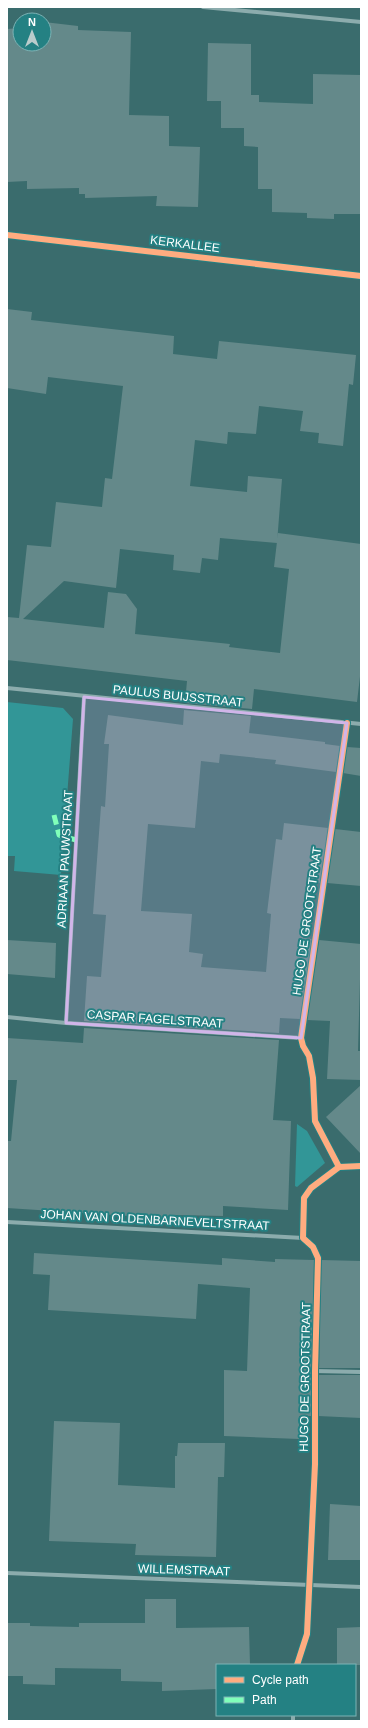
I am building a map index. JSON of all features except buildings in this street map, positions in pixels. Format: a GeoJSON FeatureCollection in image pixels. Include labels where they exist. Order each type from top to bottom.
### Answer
{"type":"FeatureCollection","features":[{"type":"Feature","properties":{"kind":"street"},"geometry":{"type":"LineString","coordinates":[[203,7],[361,22]]}},
{"type":"Feature","properties":{"kind":"street","name":"KERKALLEE"},"geometry":{"type":"LineString","coordinates":[[7,235],[361,276]]}},
{"type":"Feature","properties":{"kind":"street","name":"PAULUS BUIJSSTRAAT"},"geometry":{"type":"LineString","coordinates":[[7,688],[361,724]]}},
{"type":"Feature","properties":{"kind":"street","name":"ADRIAAN PAUWSTRAAT"},"geometry":{"type":"LineString","coordinates":[[66,1023],[84,697]]}},
{"type":"Feature","properties":{"kind":"street","name":"HUGO DE GROOTSTRAAT"},"geometry":{"type":"LineString","coordinates":[[301,1038],[347,723]]}},
{"type":"Feature","properties":{"kind":"street","name":"CASPAR FAGELSTRAAT"},"geometry":{"type":"LineString","coordinates":[[7,1017],[66,1023],[301,1038]]}},
{"type":"Feature","properties":{"kind":"street"},"geometry":{"type":"LineString","coordinates":[[301,1038],[303,1046],[309,1056],[313,1078],[315,1121]]}},
{"type":"Feature","properties":{"kind":"street"},"geometry":{"type":"LineString","coordinates":[[303,1238],[304,1198],[319,1180],[339,1167],[361,1166]]}},
{"type":"Feature","properties":{"kind":"street","name":"JOHAN VAN OLDENBARNEVELTSTRAAT"},"geometry":{"type":"LineString","coordinates":[[7,1222],[303,1238]]}},
{"type":"Feature","properties":{"kind":"street","name":"HUGO DE GROOTSTRAAT"},"geometry":{"type":"LineString","coordinates":[[297,1664],[307,1634],[310,1585],[315,1464],[315,1371],[318,1258],[313,1247],[303,1238]]}},
{"type":"Feature","properties":{"kind":"street"},"geometry":{"type":"LineString","coordinates":[[315,1371],[361,1372]]}},
{"type":"Feature","properties":{"kind":"street","name":"WILLEMSTRAAT"},"geometry":{"type":"LineString","coordinates":[[7,1573],[361,1587]]}},
{"type":"Feature","properties":{"kind":"highlighted area"},"geometry":{"type":"Polygon","coordinates":[[[84,697],[347,723],[301,1038],[66,1023],[84,697]]]}},
{"type":"Feature","properties":{"kind":"shaded area"},"geometry":{"type":"Polygon","coordinates":[[[7,702],[63,708],[73,719],[61,875],[14,871],[15,856],[7,856],[7,702]]]}},
{"type":"Feature","properties":{"kind":"shaded area"},"geometry":{"type":"Polygon","coordinates":[[[297,1124],[307,1131],[325,1163],[297,1187],[295,1186],[297,1124]]]}},
{"type":"Feature","properties":{"kind":"marked path"},"geometry":{"type":"LineString","coordinates":[[54,815],[59,835],[76,840]]}},
{"type":"Feature","properties":{"kind":"cycle path"},"geometry":{"type":"LineString","coordinates":[[7,235],[361,276]]}},
{"type":"Feature","properties":{"kind":"cycle path"},"geometry":{"type":"LineString","coordinates":[[339,1167],[315,1121],[313,1078],[309,1056],[303,1046],[301,1038],[347,723]]}},
{"type":"Feature","properties":{"kind":"cycle path"},"geometry":{"type":"LineString","coordinates":[[297,1664],[307,1634],[315,1464],[315,1371],[318,1258],[313,1247],[303,1238],[304,1198],[311,1188],[339,1167],[361,1166]]}}]}
